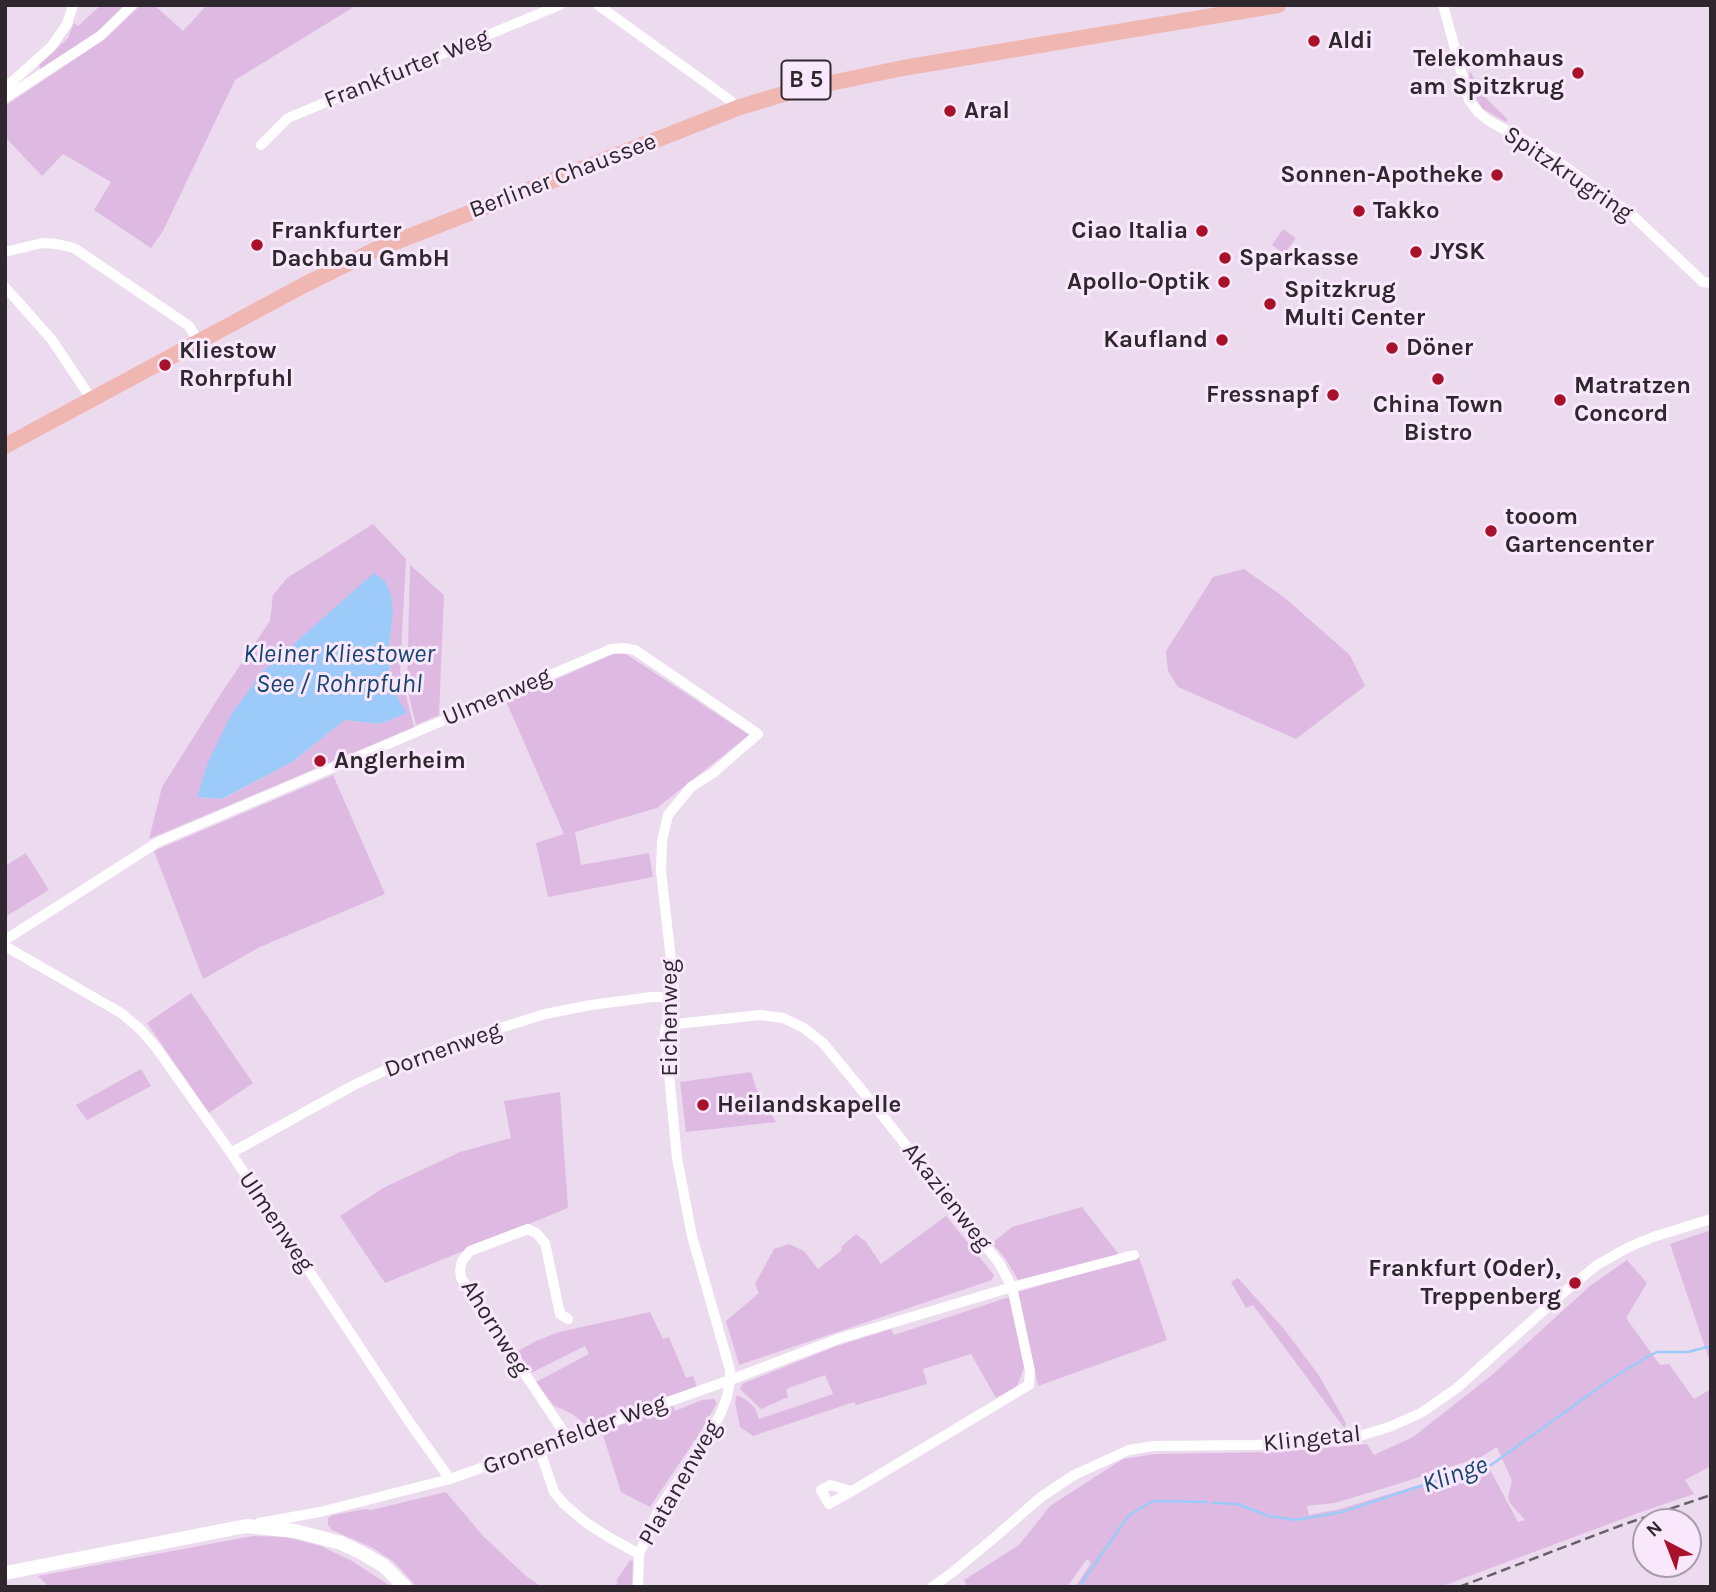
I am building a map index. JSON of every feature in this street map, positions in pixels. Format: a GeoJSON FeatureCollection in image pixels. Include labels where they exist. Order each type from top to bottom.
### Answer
{"type":"FeatureCollection","features":[{"type":"Feature","properties":{"kind":"main road","name":"Berliner Chaussee"},"geometry":{"type":"LineString","coordinates":[[5,446],[344,264],[778,88],[822,77],[1237,5]]}},
{"type":"Feature","properties":{"kind":"main road","name":"Berliner Chaussee"},"geometry":{"type":"LineString","coordinates":[[735,106],[903,68],[1278,5]]}},
{"type":"Feature","properties":{"kind":"main road","name":"Gronenfelder Weg"},"geometry":{"type":"LineString","coordinates":[[5,1573],[246,1526]]}},
{"type":"Feature","properties":{"kind":"main road"},"geometry":{"type":"LineString","coordinates":[[246,1526],[295,1531],[341,1543],[384,1566],[405,1587]]}},
{"type":"Feature","properties":{"kind":"street"},"geometry":{"type":"LineString","coordinates":[[5,88],[51,47],[67,24],[74,5]]}},
{"type":"Feature","properties":{"kind":"street"},"geometry":{"type":"LineString","coordinates":[[5,98],[100,36],[132,5]]}},
{"type":"Feature","properties":{"kind":"street","name":"Frankfurter Weg"},"geometry":{"type":"LineString","coordinates":[[261,145],[288,118],[560,5]]}},
{"type":"Feature","properties":{"kind":"street"},"geometry":{"type":"LineString","coordinates":[[598,5],[735,106]]}},
{"type":"Feature","properties":{"kind":"street","name":"Spitzkrugring"},"geometry":{"type":"LineString","coordinates":[[1443,5],[1469,100],[1478,112],[1489,121],[1542,149],[1630,212],[1703,282],[1711,283]]}},
{"type":"Feature","properties":{"kind":"street"},"geometry":{"type":"LineString","coordinates":[[5,252],[42,243],[74,248],[189,327],[199,342]]}},
{"type":"Feature","properties":{"kind":"street"},"geometry":{"type":"LineString","coordinates":[[5,287],[52,340],[92,400]]}},
{"type":"Feature","properties":{"kind":"street","name":"Ulmenweg"},"geometry":{"type":"LineString","coordinates":[[5,940],[158,842],[611,649],[635,650],[758,734]]}},
{"type":"Feature","properties":{"kind":"street","name":"Eichenweg"},"geometry":{"type":"LineString","coordinates":[[730,1380],[730,1370],[692,1237],[677,1158],[665,1032],[674,987],[661,871],[662,841],[668,815],[691,787],[713,773],[758,734]]}},
{"type":"Feature","properties":{"kind":"street","name":"Ulmenweg"},"geometry":{"type":"LineString","coordinates":[[5,946],[121,1013],[155,1046],[231,1153],[402,1412],[450,1479]]}},
{"type":"Feature","properties":{"kind":"street","name":"Dornenweg"},"geometry":{"type":"LineString","coordinates":[[231,1153],[354,1085],[466,1039],[545,1014],[591,1005],[672,997]]}},
{"type":"Feature","properties":{"kind":"street","name":"Akazienweg"},"geometry":{"type":"LineString","coordinates":[[667,1025],[760,1015],[783,1018],[804,1028],[823,1043],[874,1105],[999,1263],[1012,1287]]}},
{"type":"Feature","properties":{"kind":"street","name":"Klingetal"},"geometry":{"type":"LineString","coordinates":[[932,1587],[1041,1497],[1074,1475],[1129,1450],[1154,1446],[1255,1445],[1353,1438],[1421,1413],[1457,1388],[1597,1265],[1653,1237],[1711,1219]]}},
{"type":"Feature","properties":{"kind":"street","name":"Ahornweg"},"geometry":{"type":"LineString","coordinates":[[567,1437],[461,1278],[462,1261],[470,1251],[528,1229],[536,1233],[545,1243],[560,1314],[568,1319]]}},
{"type":"Feature","properties":{"kind":"street","name":"Gronenfelder Weg"},"geometry":{"type":"LineString","coordinates":[[246,1526],[320,1512],[450,1479],[838,1339],[1012,1287],[1134,1255]]}},
{"type":"Feature","properties":{"kind":"street"},"geometry":{"type":"LineString","coordinates":[[852,1491],[1029,1385],[1030,1371],[1012,1287]]}},
{"type":"Feature","properties":{"kind":"street","name":"Platanenweg"},"geometry":{"type":"LineString","coordinates":[[638,1587],[639,1554],[660,1507],[720,1415],[730,1380]]}},
{"type":"Feature","properties":{"kind":"street"},"geometry":{"type":"LineString","coordinates":[[539,1448],[554,1492],[564,1504],[593,1527],[639,1554]]}},
{"type":"Feature","properties":{"kind":"shaded area"},"geometry":{"type":"Polygon","coordinates":[[[101,5],[125,5],[97,33],[41,71],[39,65],[68,38],[74,23],[78,26],[101,5]]]}},
{"type":"Feature","properties":{"kind":"shaded area"},"geometry":{"type":"Polygon","coordinates":[[[141,5],[154,5],[183,31],[207,5],[357,5],[235,80],[163,231],[151,248],[94,210],[111,182],[63,154],[42,176],[5,137],[5,106],[105,39],[141,5]]]}},
{"type":"Feature","properties":{"kind":"shaded area"},"geometry":{"type":"Polygon","coordinates":[[[1470,71],[1485,97],[1508,120],[1506,122],[1483,109],[1477,100],[1469,76],[1470,71]]]}},
{"type":"Feature","properties":{"kind":"shaded area"},"geometry":{"type":"Polygon","coordinates":[[[1283,229],[1296,238],[1284,254],[1272,245],[1283,229]]]}},
{"type":"Feature","properties":{"kind":"shaded area"},"geometry":{"type":"Polygon","coordinates":[[[373,524],[406,559],[400,672],[414,727],[149,839],[162,787],[270,621],[273,595],[287,578],[373,524]],[[374,574],[263,671],[232,714],[197,797],[223,799],[292,762],[345,720],[380,724],[407,713],[390,685],[389,646],[393,613],[374,574]]]}},
{"type":"Feature","properties":{"kind":"shaded area"},"geometry":{"type":"Polygon","coordinates":[[[410,565],[444,595],[439,715],[416,725],[407,688],[410,565]]]}},
{"type":"Feature","properties":{"kind":"shaded area"},"geometry":{"type":"Polygon","coordinates":[[[1244,569],[1285,598],[1350,655],[1365,686],[1296,739],[1178,687],[1168,671],[1166,651],[1213,577],[1244,569]]]}},
{"type":"Feature","properties":{"kind":"shaded area"},"geometry":{"type":"Polygon","coordinates":[[[614,654],[626,654],[749,735],[657,808],[575,832],[581,865],[649,853],[653,877],[548,897],[536,843],[564,834],[506,701],[614,654]]]}},
{"type":"Feature","properties":{"kind":"shaded area"},"geometry":{"type":"Polygon","coordinates":[[[333,775],[385,894],[260,947],[203,979],[154,851],[333,775]]]}},
{"type":"Feature","properties":{"kind":"shaded area"},"geometry":{"type":"Polygon","coordinates":[[[26,853],[49,890],[5,917],[5,866],[26,853]]]}},
{"type":"Feature","properties":{"kind":"shaded area"},"geometry":{"type":"Polygon","coordinates":[[[191,993],[253,1083],[209,1113],[147,1023],[191,993]]]}},
{"type":"Feature","properties":{"kind":"shaded area"},"geometry":{"type":"Polygon","coordinates":[[[141,1069],[151,1086],[87,1120],[76,1105],[141,1069]]]}},
{"type":"Feature","properties":{"kind":"shaded area"},"geometry":{"type":"Polygon","coordinates":[[[751,1072],[756,1088],[776,1122],[686,1132],[680,1082],[751,1072]]]}},
{"type":"Feature","properties":{"kind":"shaded area"},"geometry":{"type":"Polygon","coordinates":[[[560,1092],[568,1208],[385,1283],[340,1216],[385,1187],[460,1152],[511,1138],[504,1101],[560,1092]]]}},
{"type":"Feature","properties":{"kind":"shaded area"},"geometry":{"type":"Polygon","coordinates":[[[1082,1207],[1120,1256],[1018,1280],[992,1243],[1012,1227],[1082,1207]]]}},
{"type":"Feature","properties":{"kind":"shaded area"},"geometry":{"type":"Polygon","coordinates":[[[946,1216],[994,1275],[992,1280],[739,1365],[726,1321],[759,1293],[755,1284],[774,1249],[789,1244],[804,1251],[818,1269],[842,1250],[841,1247],[856,1234],[866,1242],[881,1264],[946,1216]]]}},
{"type":"Feature","properties":{"kind":"shaded area"},"geometry":{"type":"Polygon","coordinates":[[[1711,1230],[1711,1365],[1670,1244],[1711,1230]]]}},
{"type":"Feature","properties":{"kind":"shaded area"},"geometry":{"type":"Polygon","coordinates":[[[1139,1257],[1167,1340],[1038,1386],[1018,1292],[1139,1257]]]}},
{"type":"Feature","properties":{"kind":"shaded area"},"geometry":{"type":"Polygon","coordinates":[[[1627,1260],[1647,1283],[1626,1318],[1660,1365],[1669,1364],[1694,1399],[1711,1389],[1711,1466],[1685,1480],[1694,1494],[1653,1508],[1632,1508],[1632,1515],[1440,1587],[1075,1587],[1091,1563],[1087,1559],[1067,1587],[967,1587],[964,1580],[1019,1545],[1050,1506],[1123,1459],[1155,1454],[1275,1452],[1367,1444],[1374,1455],[1413,1437],[1492,1375],[1590,1286],[1627,1260]],[[1497,1447],[1481,1457],[1398,1484],[1335,1503],[1307,1506],[1309,1515],[1340,1509],[1487,1464],[1518,1522],[1525,1520],[1508,1497],[1512,1481],[1497,1447]]]}},
{"type":"Feature","properties":{"kind":"shaded area"},"geometry":{"type":"Polygon","coordinates":[[[1238,1278],[1284,1329],[1318,1374],[1346,1423],[1345,1429],[1253,1305],[1246,1308],[1231,1282],[1238,1278]]]}},
{"type":"Feature","properties":{"kind":"shaded area"},"geometry":{"type":"Polygon","coordinates":[[[1009,1297],[1025,1365],[1017,1386],[996,1398],[971,1354],[923,1369],[927,1384],[856,1405],[854,1402],[753,1436],[740,1427],[735,1402],[737,1395],[755,1408],[759,1419],[833,1394],[825,1375],[786,1389],[788,1397],[761,1409],[740,1389],[742,1384],[834,1347],[891,1329],[894,1335],[1009,1297]]]}},
{"type":"Feature","properties":{"kind":"shaded area"},"geometry":{"type":"Polygon","coordinates":[[[650,1312],[663,1339],[669,1337],[686,1378],[693,1376],[697,1387],[585,1424],[553,1405],[536,1382],[589,1354],[585,1346],[531,1373],[518,1351],[559,1332],[650,1312]]]}},
{"type":"Feature","properties":{"kind":"shaded area"},"geometry":{"type":"Polygon","coordinates":[[[714,1399],[717,1403],[699,1434],[650,1507],[621,1492],[602,1432],[673,1406],[675,1411],[702,1400],[714,1399]]]}},
{"type":"Feature","properties":{"kind":"shaded area"},"geometry":{"type":"Polygon","coordinates":[[[446,1492],[483,1536],[526,1576],[542,1587],[417,1587],[394,1562],[373,1548],[332,1530],[328,1525],[328,1518],[333,1515],[371,1510],[446,1492]]]}},
{"type":"Feature","properties":{"kind":"shaded area"},"geometry":{"type":"Polygon","coordinates":[[[253,1536],[285,1537],[321,1546],[352,1561],[392,1587],[49,1587],[38,1576],[253,1536]]]}},
{"type":"Feature","properties":{"kind":"shaded area"},"geometry":{"type":"Polygon","coordinates":[[[630,1560],[633,1562],[631,1587],[615,1587],[618,1583],[616,1581],[630,1560]]]}},
{"type":"Feature","properties":{"kind":"water","name":"Kleiner Kliestower See / Rohrpfuhl"},"geometry":{"type":"Polygon","coordinates":[[[374,573],[385,581],[391,595],[393,613],[389,646],[390,685],[407,713],[380,724],[345,720],[292,762],[222,799],[197,797],[208,762],[232,713],[263,671],[374,573]]]}},
{"type":"Feature","properties":{"kind":"waterway","name":"Klinge"},"geometry":{"type":"LineString","coordinates":[[1213,1503],[1237,1504],[1269,1516],[1296,1520],[1342,1512],[1491,1465],[1611,1379],[1647,1357],[1657,1352],[1688,1352],[1711,1346]]}},
{"type":"Feature","properties":{"kind":"waterway","name":"Klinge"},"geometry":{"type":"LineString","coordinates":[[1079,1587],[1131,1514],[1153,1501],[1207,1502]]}},
{"type":"Feature","properties":{"kind":"railway"},"geometry":{"type":"LineString","coordinates":[[1459,1587],[1622,1525],[1711,1495]]}},
{"type":"Feature","properties":{"kind":"place","name":"Aldi"},"geometry":{"type":"Point","coordinates":[1314,41]}},
{"type":"Feature","properties":{"kind":"place","name":"Telekomhaus am Spitzkrug"},"geometry":{"type":"Point","coordinates":[1578,73]}},
{"type":"Feature","properties":{"kind":"place","name":"Aral"},"geometry":{"type":"Point","coordinates":[950,111]}},
{"type":"Feature","properties":{"kind":"place","name":"Sonnen-Apotheke"},"geometry":{"type":"Point","coordinates":[1497,175]}},
{"type":"Feature","properties":{"kind":"place","name":"Takko"},"geometry":{"type":"Point","coordinates":[1359,211]}},
{"type":"Feature","properties":{"kind":"place","name":"Ciao Italia"},"geometry":{"type":"Point","coordinates":[1202,231]}},
{"type":"Feature","properties":{"kind":"place","name":"Frankfurter Dachbau GmbH"},"geometry":{"type":"Point","coordinates":[257,245]}},
{"type":"Feature","properties":{"kind":"place","name":"JYSK"},"geometry":{"type":"Point","coordinates":[1416,252]}},
{"type":"Feature","properties":{"kind":"place","name":"Sparkasse"},"geometry":{"type":"Point","coordinates":[1225,258]}},
{"type":"Feature","properties":{"kind":"place","name":"Apollo-Optik"},"geometry":{"type":"Point","coordinates":[1224,282]}},
{"type":"Feature","properties":{"kind":"place","name":"Spitzkrug Multi Center"},"geometry":{"type":"Point","coordinates":[1270,304]}},
{"type":"Feature","properties":{"kind":"place","name":"Kaufland"},"geometry":{"type":"Point","coordinates":[1222,340]}},
{"type":"Feature","properties":{"kind":"place","name":"Döner"},"geometry":{"type":"Point","coordinates":[1392,348]}},
{"type":"Feature","properties":{"kind":"place","name":"Kliestow Rohrpfuhl"},"geometry":{"type":"Point","coordinates":[165,365]}},
{"type":"Feature","properties":{"kind":"place","name":"China Town Bistro"},"geometry":{"type":"Point","coordinates":[1438,379]}},
{"type":"Feature","properties":{"kind":"place","name":"Fressnapf"},"geometry":{"type":"Point","coordinates":[1333,395]}},
{"type":"Feature","properties":{"kind":"place","name":"Matratzen Concord"},"geometry":{"type":"Point","coordinates":[1560,400]}},
{"type":"Feature","properties":{"kind":"place","name":"tooom Gartencenter"},"geometry":{"type":"Point","coordinates":[1491,531]}},
{"type":"Feature","properties":{"kind":"place","name":"Anglerheim"},"geometry":{"type":"Point","coordinates":[320,761]}},
{"type":"Feature","properties":{"kind":"place","name":"Heilandskapelle"},"geometry":{"type":"Point","coordinates":[703,1105]}},
{"type":"Feature","properties":{"kind":"place","name":"Frankfurt (Oder), Treppenberg"},"geometry":{"type":"Point","coordinates":[1575,1283]}}]}
